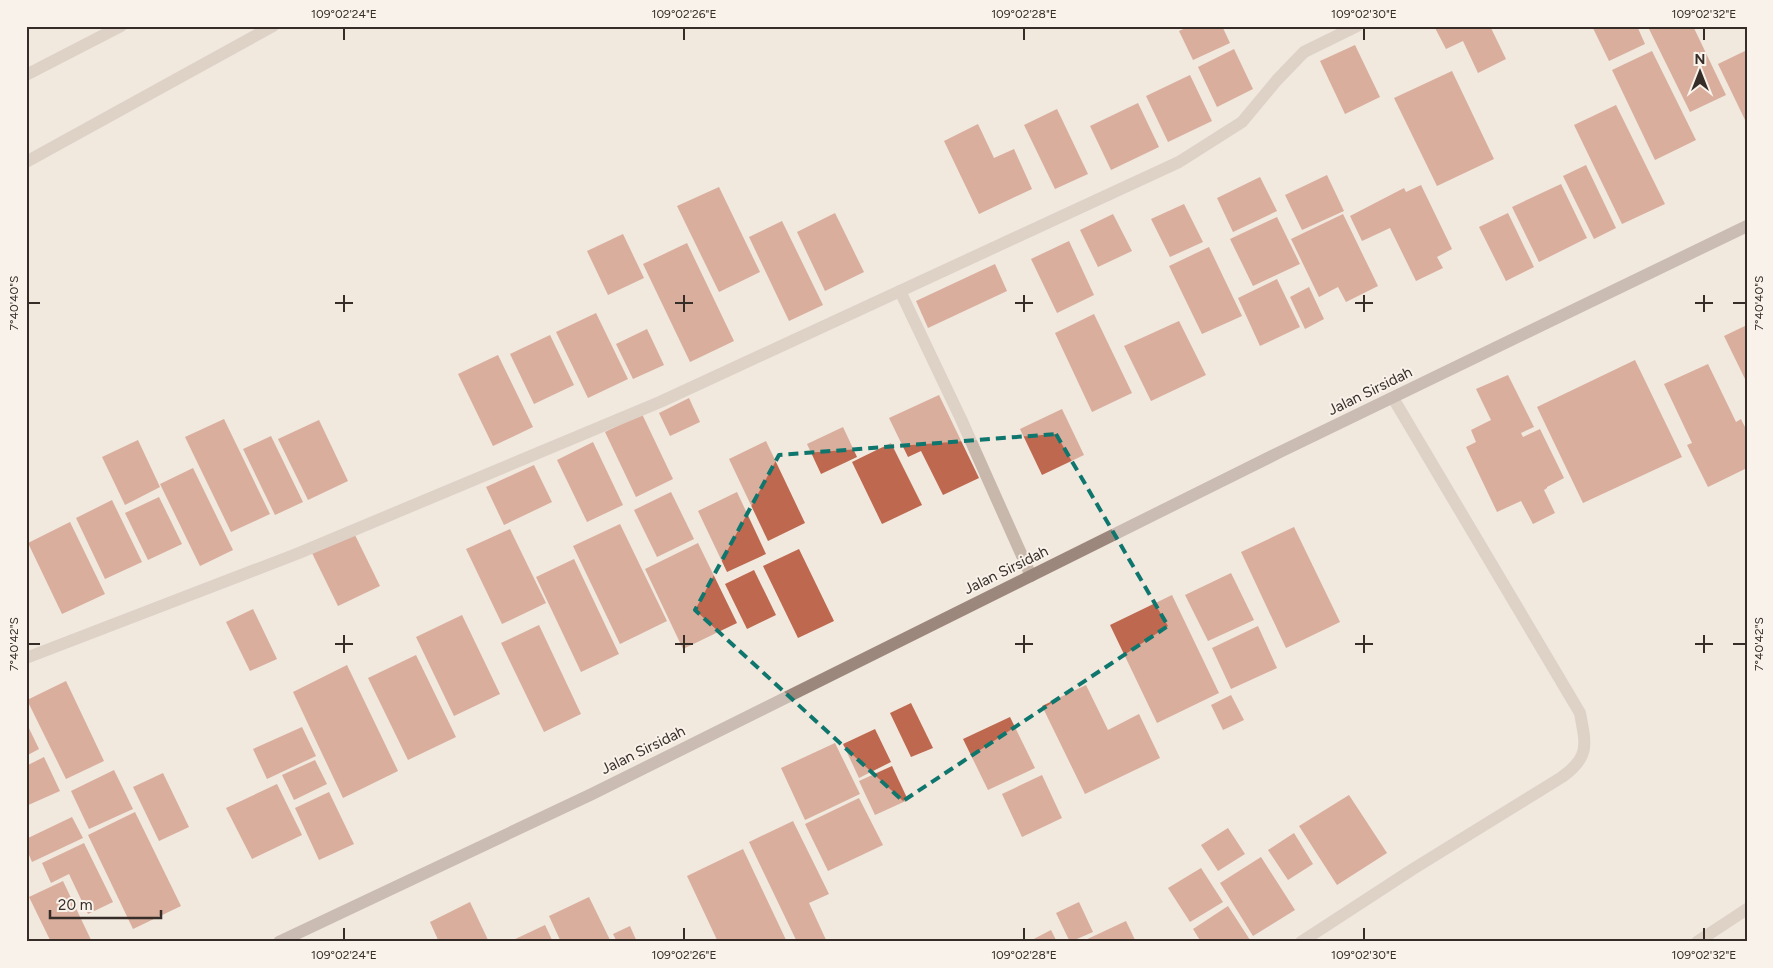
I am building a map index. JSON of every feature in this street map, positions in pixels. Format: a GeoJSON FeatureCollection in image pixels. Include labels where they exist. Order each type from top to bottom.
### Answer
{"type":"FeatureCollection","features":[{"type":"Feature","properties":{"kind":"street"},"geometry":{"type":"LineString","coordinates":[[26,75],[120,26]]}},
{"type":"Feature","properties":{"kind":"street"},"geometry":{"type":"LineString","coordinates":[[26,162],[272,26]]}},
{"type":"Feature","properties":{"kind":"street"},"geometry":{"type":"LineString","coordinates":[[26,658],[299,553],[651,406],[1179,162],[1242,122],[1277,80],[1304,52],[1357,26]]}},
{"type":"Feature","properties":{"kind":"street","name":"Jalan Sirsidah"},"geometry":{"type":"LineString","coordinates":[[279,942],[592,794],[1031,576],[1747,226]]}},
{"type":"Feature","properties":{"kind":"street"},"geometry":{"type":"LineString","coordinates":[[900,291],[961,419],[1031,576]]}},
{"type":"Feature","properties":{"kind":"street"},"geometry":{"type":"LineString","coordinates":[[1301,942],[1412,869],[1562,777],[1575,768],[1582,759],[1584,750],[1580,713],[1393,398]]}},
{"type":"Feature","properties":{"kind":"street"},"geometry":{"type":"LineString","coordinates":[[1697,942],[1747,909]]}},
{"type":"Feature","properties":{"kind":"highlighted area"},"geometry":{"type":"Polygon","coordinates":[[[1056,434],[1168,626],[903,801],[695,610],[779,455],[1056,434]]]}},
{"type":"Feature","properties":{"kind":"building"},"geometry":{"type":"Polygon","coordinates":[[[1190,26],[1222,26],[1230,43],[1193,60],[1179,31],[1190,26]]]}},
{"type":"Feature","properties":{"kind":"building"},"geometry":{"type":"Polygon","coordinates":[[[1434,26],[1495,26],[1491,28],[1506,59],[1478,73],[1463,41],[1446,49],[1434,26]]]}},
{"type":"Feature","properties":{"kind":"building"},"geometry":{"type":"Polygon","coordinates":[[[1592,26],[1637,26],[1645,44],[1609,61],[1592,26]]]}},
{"type":"Feature","properties":{"kind":"building"},"geometry":{"type":"Polygon","coordinates":[[[1654,26],[1693,26],[1726,95],[1690,112],[1649,29],[1654,26]]]}},
{"type":"Feature","properties":{"kind":"building"},"geometry":{"type":"Polygon","coordinates":[[[1355,45],[1380,97],[1345,114],[1320,61],[1355,45]]]}},
{"type":"Feature","properties":{"kind":"building"},"geometry":{"type":"Polygon","coordinates":[[[1234,49],[1253,89],[1217,107],[1198,67],[1234,49]]]}},
{"type":"Feature","properties":{"kind":"building"},"geometry":{"type":"Polygon","coordinates":[[[1747,50],[1747,124],[1718,64],[1747,50]]]}},
{"type":"Feature","properties":{"kind":"building"},"geometry":{"type":"Polygon","coordinates":[[[1652,51],[1696,140],[1655,160],[1612,70],[1652,51]]]}},
{"type":"Feature","properties":{"kind":"building"},"geometry":{"type":"Polygon","coordinates":[[[1452,71],[1494,159],[1437,186],[1394,98],[1452,71]]]}},
{"type":"Feature","properties":{"kind":"building"},"geometry":{"type":"Polygon","coordinates":[[[1190,75],[1212,121],[1168,142],[1146,96],[1190,75]]]}},
{"type":"Feature","properties":{"kind":"building"},"geometry":{"type":"Polygon","coordinates":[[[1138,103],[1159,147],[1111,170],[1090,126],[1138,103]]]}},
{"type":"Feature","properties":{"kind":"building"},"geometry":{"type":"Polygon","coordinates":[[[1616,105],[1665,204],[1622,224],[1574,125],[1616,105]]]}},
{"type":"Feature","properties":{"kind":"building"},"geometry":{"type":"Polygon","coordinates":[[[1057,109],[1088,174],[1055,189],[1024,125],[1057,109]]]}},
{"type":"Feature","properties":{"kind":"building"},"geometry":{"type":"Polygon","coordinates":[[[978,124],[994,158],[1014,149],[1032,189],[979,214],[944,141],[978,124]]]}},
{"type":"Feature","properties":{"kind":"building"},"geometry":{"type":"Polygon","coordinates":[[[1586,165],[1616,228],[1594,239],[1563,176],[1586,165]]]}},
{"type":"Feature","properties":{"kind":"building"},"geometry":{"type":"Polygon","coordinates":[[[1327,175],[1344,211],[1302,230],[1285,195],[1327,175]]]}},
{"type":"Feature","properties":{"kind":"building"},"geometry":{"type":"Polygon","coordinates":[[[1260,177],[1277,211],[1233,232],[1217,198],[1260,177]]]}},
{"type":"Feature","properties":{"kind":"building"},"geometry":{"type":"Polygon","coordinates":[[[1561,184],[1587,238],[1539,262],[1512,207],[1561,184]]]}},
{"type":"Feature","properties":{"kind":"building"},"geometry":{"type":"Polygon","coordinates":[[[1421,185],[1452,249],[1437,257],[1443,268],[1416,281],[1390,228],[1362,241],[1350,216],[1404,188],[1406,192],[1421,185]]]}},
{"type":"Feature","properties":{"kind":"building"},"geometry":{"type":"Polygon","coordinates":[[[719,187],[760,272],[719,292],[677,206],[719,187]]]}},
{"type":"Feature","properties":{"kind":"building"},"geometry":{"type":"Polygon","coordinates":[[[1184,204],[1203,242],[1170,257],[1151,219],[1184,204]]]}},
{"type":"Feature","properties":{"kind":"building"},"geometry":{"type":"Polygon","coordinates":[[[835,213],[864,272],[825,291],[797,232],[835,213]]]}},
{"type":"Feature","properties":{"kind":"building"},"geometry":{"type":"Polygon","coordinates":[[[1508,213],[1534,267],[1506,281],[1479,227],[1508,213]]]}},
{"type":"Feature","properties":{"kind":"building"},"geometry":{"type":"Polygon","coordinates":[[[1113,214],[1132,251],[1098,267],[1080,230],[1113,214]]]}},
{"type":"Feature","properties":{"kind":"building"},"geometry":{"type":"Polygon","coordinates":[[[1343,214],[1378,286],[1346,302],[1338,287],[1319,297],[1291,239],[1343,214]]]}},
{"type":"Feature","properties":{"kind":"building"},"geometry":{"type":"Polygon","coordinates":[[[1277,217],[1300,264],[1253,286],[1230,239],[1277,217]]]}},
{"type":"Feature","properties":{"kind":"building"},"geometry":{"type":"Polygon","coordinates":[[[782,221],[823,305],[789,321],[749,237],[782,221]]]}},
{"type":"Feature","properties":{"kind":"building"},"geometry":{"type":"Polygon","coordinates":[[[623,234],[644,278],[608,295],[587,251],[623,234]]]}},
{"type":"Feature","properties":{"kind":"building"},"geometry":{"type":"Polygon","coordinates":[[[1069,241],[1094,295],[1057,313],[1031,259],[1069,241]]]}},
{"type":"Feature","properties":{"kind":"building"},"geometry":{"type":"Polygon","coordinates":[[[687,243],[734,341],[690,362],[643,264],[687,243]]]}},
{"type":"Feature","properties":{"kind":"building"},"geometry":{"type":"Polygon","coordinates":[[[1209,247],[1242,316],[1202,334],[1169,266],[1209,247]]]}},
{"type":"Feature","properties":{"kind":"building"},"geometry":{"type":"Polygon","coordinates":[[[995,264],[1007,291],[928,328],[916,301],[995,264]]]}},
{"type":"Feature","properties":{"kind":"building"},"geometry":{"type":"Polygon","coordinates":[[[1277,279],[1300,327],[1260,346],[1238,298],[1277,279]]]}},
{"type":"Feature","properties":{"kind":"building"},"geometry":{"type":"Polygon","coordinates":[[[1309,287],[1324,319],[1305,329],[1290,297],[1309,287]]]}},
{"type":"Feature","properties":{"kind":"building"},"geometry":{"type":"Polygon","coordinates":[[[596,313],[628,379],[588,398],[556,332],[596,313]]]}},
{"type":"Feature","properties":{"kind":"building"},"geometry":{"type":"Polygon","coordinates":[[[1094,314],[1132,393],[1092,412],[1055,333],[1094,314]]]}},
{"type":"Feature","properties":{"kind":"building"},"geometry":{"type":"Polygon","coordinates":[[[1179,321],[1206,375],[1151,401],[1124,346],[1179,321]]]}},
{"type":"Feature","properties":{"kind":"building"},"geometry":{"type":"Polygon","coordinates":[[[1747,325],[1747,383],[1724,336],[1747,325]]]}},
{"type":"Feature","properties":{"kind":"building"},"geometry":{"type":"Polygon","coordinates":[[[647,329],[664,365],[633,379],[616,344],[647,329]]]}},
{"type":"Feature","properties":{"kind":"building"},"geometry":{"type":"Polygon","coordinates":[[[550,335],[574,385],[534,404],[510,354],[550,335]]]}},
{"type":"Feature","properties":{"kind":"building"},"geometry":{"type":"Polygon","coordinates":[[[498,355],[533,427],[493,446],[458,374],[498,355]]]}},
{"type":"Feature","properties":{"kind":"building"},"geometry":{"type":"Polygon","coordinates":[[[1635,360],[1682,457],[1583,503],[1537,407],[1635,360]]]}},
{"type":"Feature","properties":{"kind":"building"},"geometry":{"type":"Polygon","coordinates":[[[1708,364],[1736,422],[1741,419],[1747,431],[1747,468],[1708,487],[1687,445],[1692,443],[1664,384],[1708,364]]]}},
{"type":"Feature","properties":{"kind":"building"},"geometry":{"type":"Polygon","coordinates":[[[1508,375],[1534,427],[1521,433],[1523,437],[1540,429],[1564,478],[1544,490],[1555,513],[1533,524],[1521,501],[1497,512],[1466,447],[1476,442],[1471,430],[1491,420],[1476,389],[1508,375]]]}},
{"type":"Feature","properties":{"kind":"building"},"geometry":{"type":"Polygon","coordinates":[[[939,395],[979,478],[943,495],[921,451],[908,457],[889,418],[939,395]]]}},
{"type":"Feature","properties":{"kind":"building"},"geometry":{"type":"Polygon","coordinates":[[[689,398],[700,422],[670,436],[659,413],[689,398]]]}},
{"type":"Feature","properties":{"kind":"building"},"geometry":{"type":"Polygon","coordinates":[[[1062,409],[1084,455],[1042,475],[1020,429],[1062,409]]]}},
{"type":"Feature","properties":{"kind":"building"},"geometry":{"type":"Polygon","coordinates":[[[642,414],[673,479],[636,497],[605,432],[642,414]]]}},
{"type":"Feature","properties":{"kind":"building"},"geometry":{"type":"Polygon","coordinates":[[[224,419],[270,514],[231,532],[185,437],[224,419]]]}},
{"type":"Feature","properties":{"kind":"building"},"geometry":{"type":"Polygon","coordinates":[[[319,420],[348,481],[308,500],[278,439],[319,420]]]}},
{"type":"Feature","properties":{"kind":"building"},"geometry":{"type":"Polygon","coordinates":[[[843,427],[857,457],[821,474],[807,444],[843,427]]]}},
{"type":"Feature","properties":{"kind":"building"},"geometry":{"type":"Polygon","coordinates":[[[271,436],[303,502],[275,515],[243,449],[271,436]]]}},
{"type":"Feature","properties":{"kind":"building"},"geometry":{"type":"Polygon","coordinates":[[[138,440],[160,487],[125,505],[102,457],[138,440]]]}},
{"type":"Feature","properties":{"kind":"building"},"geometry":{"type":"Polygon","coordinates":[[[766,441],[805,523],[768,541],[729,459],[766,441]]]}},
{"type":"Feature","properties":{"kind":"building"},"geometry":{"type":"Polygon","coordinates":[[[593,442],[623,505],[587,522],[557,460],[593,442]]]}},
{"type":"Feature","properties":{"kind":"building"},"geometry":{"type":"Polygon","coordinates":[[[891,443],[922,505],[882,524],[852,462],[891,443]]]}},
{"type":"Feature","properties":{"kind":"building"},"geometry":{"type":"Polygon","coordinates":[[[534,465],[552,502],[504,525],[486,487],[534,465]]]}},
{"type":"Feature","properties":{"kind":"building"},"geometry":{"type":"Polygon","coordinates":[[[193,468],[233,550],[200,566],[160,484],[193,468]]]}},
{"type":"Feature","properties":{"kind":"building"},"geometry":{"type":"Polygon","coordinates":[[[671,492],[694,539],[657,557],[634,510],[671,492]]]}},
{"type":"Feature","properties":{"kind":"building"},"geometry":{"type":"Polygon","coordinates":[[[737,492],[766,554],[727,572],[698,511],[737,492]]]}},
{"type":"Feature","properties":{"kind":"building"},"geometry":{"type":"Polygon","coordinates":[[[159,497],[182,544],[148,560],[125,513],[159,497]]]}},
{"type":"Feature","properties":{"kind":"building"},"geometry":{"type":"Polygon","coordinates":[[[112,500],[142,562],[105,579],[76,518],[112,500]]]}},
{"type":"Feature","properties":{"kind":"building"},"geometry":{"type":"Polygon","coordinates":[[[70,522],[105,594],[62,614],[28,543],[70,522]]]}},
{"type":"Feature","properties":{"kind":"building"},"geometry":{"type":"Polygon","coordinates":[[[620,524],[667,621],[620,644],[573,546],[620,524]]]}},
{"type":"Feature","properties":{"kind":"building"},"geometry":{"type":"Polygon","coordinates":[[[1294,527],[1340,622],[1286,648],[1241,552],[1294,527]]]}},
{"type":"Feature","properties":{"kind":"building"},"geometry":{"type":"Polygon","coordinates":[[[510,529],[546,603],[502,624],[466,549],[510,529]]]}},
{"type":"Feature","properties":{"kind":"building"},"geometry":{"type":"Polygon","coordinates":[[[354,533],[380,586],[338,606],[312,553],[354,533]]]}},
{"type":"Feature","properties":{"kind":"building"},"geometry":{"type":"Polygon","coordinates":[[[698,543],[737,623],[683,649],[645,569],[698,543]]]}},
{"type":"Feature","properties":{"kind":"building"},"geometry":{"type":"Polygon","coordinates":[[[799,549],[834,621],[798,638],[763,566],[799,549]]]}},
{"type":"Feature","properties":{"kind":"building"},"geometry":{"type":"Polygon","coordinates":[[[574,559],[619,654],[581,672],[536,577],[574,559]]]}},
{"type":"Feature","properties":{"kind":"building"},"geometry":{"type":"Polygon","coordinates":[[[754,570],[776,615],[747,629],[725,584],[754,570]]]}},
{"type":"Feature","properties":{"kind":"building"},"geometry":{"type":"Polygon","coordinates":[[[1231,573],[1254,620],[1208,641],[1185,595],[1231,573]]]}},
{"type":"Feature","properties":{"kind":"building"},"geometry":{"type":"Polygon","coordinates":[[[1172,595],[1219,693],[1157,723],[1110,625],[1172,595]]]}},
{"type":"Feature","properties":{"kind":"building"},"geometry":{"type":"Polygon","coordinates":[[[253,609],[277,659],[250,671],[226,622],[253,609]]]}},
{"type":"Feature","properties":{"kind":"building"},"geometry":{"type":"Polygon","coordinates":[[[462,615],[500,694],[454,716],[416,637],[462,615]]]}},
{"type":"Feature","properties":{"kind":"building"},"geometry":{"type":"Polygon","coordinates":[[[539,625],[581,714],[544,732],[501,643],[539,625]]]}},
{"type":"Feature","properties":{"kind":"building"},"geometry":{"type":"Polygon","coordinates":[[[1258,626],[1277,668],[1231,689],[1212,648],[1258,626]]]}},
{"type":"Feature","properties":{"kind":"building"},"geometry":{"type":"Polygon","coordinates":[[[416,655],[456,737],[408,760],[368,678],[416,655]]]}},
{"type":"Feature","properties":{"kind":"building"},"geometry":{"type":"Polygon","coordinates":[[[347,665],[398,771],[343,798],[293,692],[347,665]]]}},
{"type":"Feature","properties":{"kind":"building"},"geometry":{"type":"Polygon","coordinates":[[[66,681],[104,761],[66,779],[27,700],[66,681]]]}},
{"type":"Feature","properties":{"kind":"building"},"geometry":{"type":"Polygon","coordinates":[[[1086,685],[1108,730],[1139,714],[1160,758],[1085,794],[1042,706],[1086,685]]]}},
{"type":"Feature","properties":{"kind":"building"},"geometry":{"type":"Polygon","coordinates":[[[1231,695],[1244,720],[1223,730],[1211,705],[1231,695]]]}},
{"type":"Feature","properties":{"kind":"building"},"geometry":{"type":"Polygon","coordinates":[[[911,703],[933,748],[911,757],[890,713],[911,703]]]}},
{"type":"Feature","properties":{"kind":"building"},"geometry":{"type":"Polygon","coordinates":[[[1010,717],[1035,768],[988,790],[963,739],[1010,717]]]}},
{"type":"Feature","properties":{"kind":"building"},"geometry":{"type":"Polygon","coordinates":[[[26,722],[39,749],[26,756],[26,722]]]}},
{"type":"Feature","properties":{"kind":"building"},"geometry":{"type":"Polygon","coordinates":[[[302,727],[316,756],[267,779],[253,749],[302,727]]]}},
{"type":"Feature","properties":{"kind":"building"},"geometry":{"type":"Polygon","coordinates":[[[875,729],[891,762],[859,778],[843,744],[875,729]]]}},
{"type":"Feature","properties":{"kind":"building"},"geometry":{"type":"Polygon","coordinates":[[[835,743],[860,794],[805,820],[781,768],[835,743]]]}},
{"type":"Feature","properties":{"kind":"building"},"geometry":{"type":"Polygon","coordinates":[[[44,757],[60,791],[26,806],[26,766],[44,757]]]}},
{"type":"Feature","properties":{"kind":"building"},"geometry":{"type":"Polygon","coordinates":[[[315,760],[327,784],[294,800],[282,775],[315,760]]]}},
{"type":"Feature","properties":{"kind":"building"},"geometry":{"type":"Polygon","coordinates":[[[892,766],[908,800],[875,815],[859,781],[892,766]]]}},
{"type":"Feature","properties":{"kind":"building"},"geometry":{"type":"Polygon","coordinates":[[[114,770],[133,809],[89,829],[71,791],[114,770]]]}},
{"type":"Feature","properties":{"kind":"building"},"geometry":{"type":"Polygon","coordinates":[[[163,773],[189,827],[159,841],[133,787],[163,773]]]}},
{"type":"Feature","properties":{"kind":"building"},"geometry":{"type":"Polygon","coordinates":[[[1042,775],[1062,818],[1022,837],[1002,794],[1042,775]]]}},
{"type":"Feature","properties":{"kind":"building"},"geometry":{"type":"Polygon","coordinates":[[[277,784],[302,835],[252,859],[226,808],[277,784]]]}},
{"type":"Feature","properties":{"kind":"building"},"geometry":{"type":"Polygon","coordinates":[[[329,792],[354,844],[319,860],[295,808],[329,792]]]}},
{"type":"Feature","properties":{"kind":"building"},"geometry":{"type":"Polygon","coordinates":[[[1349,795],[1387,853],[1337,885],[1299,826],[1349,795]]]}},
{"type":"Feature","properties":{"kind":"building"},"geometry":{"type":"Polygon","coordinates":[[[859,798],[883,845],[828,871],[805,824],[859,798]]]}},
{"type":"Feature","properties":{"kind":"building"},"geometry":{"type":"Polygon","coordinates":[[[135,812],[181,906],[133,929],[88,835],[135,812]]]}},
{"type":"Feature","properties":{"kind":"building"},"geometry":{"type":"Polygon","coordinates":[[[72,817],[83,838],[32,862],[26,848],[26,839],[72,817]]]}},
{"type":"Feature","properties":{"kind":"building"},"geometry":{"type":"Polygon","coordinates":[[[793,821],[829,894],[809,903],[827,942],[797,942],[749,842],[793,821]]]}},
{"type":"Feature","properties":{"kind":"building"},"geometry":{"type":"Polygon","coordinates":[[[1228,828],[1245,854],[1218,871],[1201,845],[1228,828]]]}},
{"type":"Feature","properties":{"kind":"building"},"geometry":{"type":"Polygon","coordinates":[[[1294,833],[1313,864],[1288,880],[1268,850],[1294,833]]]}},
{"type":"Feature","properties":{"kind":"building"},"geometry":{"type":"Polygon","coordinates":[[[84,843],[113,902],[88,914],[69,874],[51,883],[42,863],[84,843]]]}},
{"type":"Feature","properties":{"kind":"building"},"geometry":{"type":"Polygon","coordinates":[[[743,849],[787,942],[718,942],[687,876],[743,849]]]}},
{"type":"Feature","properties":{"kind":"building"},"geometry":{"type":"Polygon","coordinates":[[[1261,857],[1295,910],[1253,936],[1220,883],[1261,857]]]}},
{"type":"Feature","properties":{"kind":"building"},"geometry":{"type":"Polygon","coordinates":[[[1201,868],[1223,902],[1190,922],[1168,888],[1201,868]]]}},
{"type":"Feature","properties":{"kind":"building"},"geometry":{"type":"Polygon","coordinates":[[[63,881],[92,942],[51,942],[29,897],[63,881]]]}},
{"type":"Feature","properties":{"kind":"building"},"geometry":{"type":"Polygon","coordinates":[[[589,897],[611,942],[561,942],[549,916],[589,897]]]}},
{"type":"Feature","properties":{"kind":"building"},"geometry":{"type":"Polygon","coordinates":[[[470,902],[489,942],[439,942],[430,922],[470,902]]]}},
{"type":"Feature","properties":{"kind":"building"},"geometry":{"type":"Polygon","coordinates":[[[1079,902],[1093,932],[1070,942],[1056,913],[1079,902]]]}},
{"type":"Feature","properties":{"kind":"building"},"geometry":{"type":"Polygon","coordinates":[[[1228,906],[1250,940],[1246,942],[1201,942],[1193,929],[1228,906]]]}},
{"type":"Feature","properties":{"kind":"building"},"geometry":{"type":"Polygon","coordinates":[[[1126,921],[1136,942],[1081,942],[1126,921]]]}},
{"type":"Feature","properties":{"kind":"building"},"geometry":{"type":"Polygon","coordinates":[[[545,925],[553,942],[509,942],[545,925]]]}},
{"type":"Feature","properties":{"kind":"building"},"geometry":{"type":"Polygon","coordinates":[[[630,926],[637,942],[617,942],[613,934],[630,926]]]}},
{"type":"Feature","properties":{"kind":"building"},"geometry":{"type":"Polygon","coordinates":[[[1051,930],[1057,942],[1028,942],[1051,930]]]}}]}
